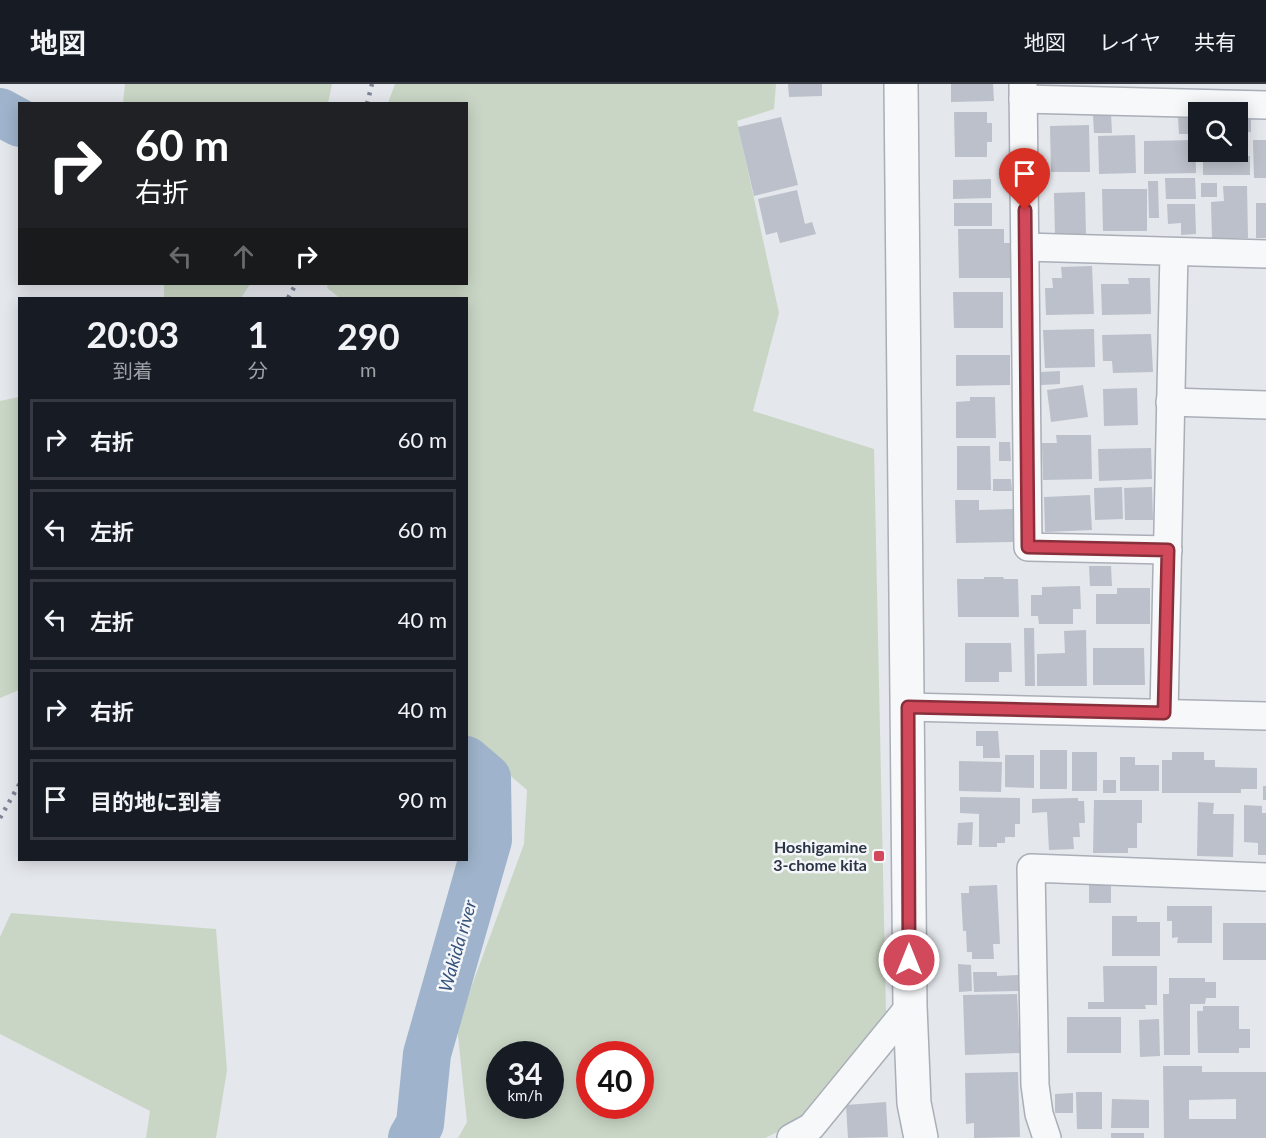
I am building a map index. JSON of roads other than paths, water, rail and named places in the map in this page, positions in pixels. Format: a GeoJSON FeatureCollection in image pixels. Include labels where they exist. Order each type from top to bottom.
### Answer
{"type":"FeatureCollection","features":[{"type":"Feature","properties":{"kind":"street"},"geometry":{"type":"LineString","coordinates":[[901,84],[910,1006],[914,1103],[921,1138]]}},
{"type":"Feature","properties":{"kind":"street"},"geometry":{"type":"LineString","coordinates":[[1168,550],[1028,547],[1023,91],[1168,93],[1266,105]]}},
{"type":"Feature","properties":{"kind":"street"},"geometry":{"type":"LineString","coordinates":[[1025,247],[1266,254]]}},
{"type":"Feature","properties":{"kind":"street"},"geometry":{"type":"LineString","coordinates":[[1164,713],[1174,252]]}},
{"type":"Feature","properties":{"kind":"street"},"geometry":{"type":"LineString","coordinates":[[1170,402],[1266,405]]}},
{"type":"Feature","properties":{"kind":"street"},"geometry":{"type":"LineString","coordinates":[[908,707],[1266,716]]}},
{"type":"Feature","properties":{"kind":"street"},"geometry":{"type":"LineString","coordinates":[[1047,1138],[1039,1114],[1035,1085],[1031,868],[1266,877]]}},
{"type":"Feature","properties":{"kind":"street"},"geometry":{"type":"LineString","coordinates":[[805,1134],[910,1006]]}},
{"type":"Feature","properties":{"kind":"waterway","name":"Wakida river"},"geometry":{"type":"LineString","coordinates":[[0,112],[18,122]]}},
{"type":"Feature","properties":{"kind":"waterway","name":"Wakida river"},"geometry":{"type":"LineString","coordinates":[[412,1138],[420,1124],[427,1054],[488,840],[487,778],[468,762]]}},
{"type":"Feature","properties":{"kind":"railway"},"geometry":{"type":"LineString","coordinates":[[368,102],[372,84]]}},
{"type":"Feature","properties":{"kind":"railway"},"geometry":{"type":"LineString","coordinates":[[289,297],[295,285]]}},
{"type":"Feature","properties":{"kind":"railway"},"geometry":{"type":"LineString","coordinates":[[0,818],[18,786]]}},
{"type":"Feature","properties":{"kind":"place","name":"Hoshigamine 3-chome kita"},"geometry":{"type":"Point","coordinates":[879,856]}}]}
